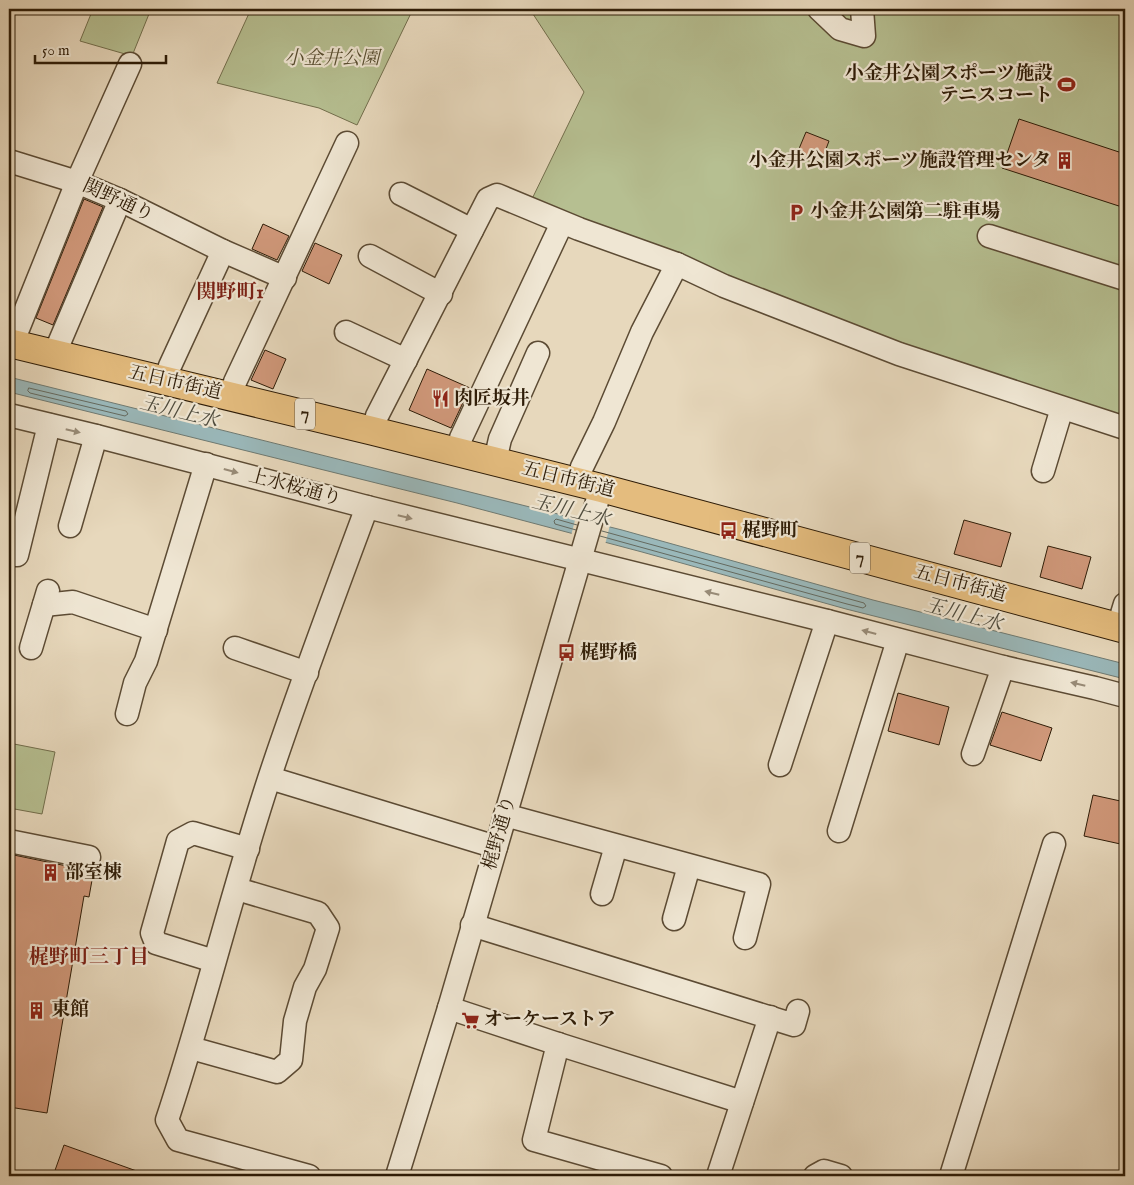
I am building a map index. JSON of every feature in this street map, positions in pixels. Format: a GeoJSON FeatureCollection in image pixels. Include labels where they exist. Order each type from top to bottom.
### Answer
{"type":"FeatureCollection","features":[{"type":"Feature","properties":{"kind":"main road","name":"五日市街道"},"geometry":{"type":"LineString","coordinates":[[10,343],[374,430],[1123,620]]}},
{"type":"Feature","properties":{"kind":"street"},"geometry":{"type":"LineString","coordinates":[[819,9],[840,29],[864,36],[862,9]]}},
{"type":"Feature","properties":{"kind":"street"},"geometry":{"type":"LineString","coordinates":[[10,343],[77,182],[130,64]]}},
{"type":"Feature","properties":{"kind":"street"},"geometry":{"type":"LineString","coordinates":[[231,396],[235,382],[348,142]]}},
{"type":"Feature","properties":{"kind":"street","name":"関野通り"},"geometry":{"type":"LineString","coordinates":[[9,161],[77,182],[120,200],[223,251],[285,278]]}},
{"type":"Feature","properties":{"kind":"street"},"geometry":{"type":"LineString","coordinates":[[400,194],[472,230]]}},
{"type":"Feature","properties":{"kind":"street"},"geometry":{"type":"LineString","coordinates":[[374,430],[377,416],[488,199],[497,195],[562,222],[677,264],[724,286],[899,354],[1125,428]]}},
{"type":"Feature","properties":{"kind":"street"},"geometry":{"type":"LineString","coordinates":[[54,355],[120,200]]}},
{"type":"Feature","properties":{"kind":"street"},"geometry":{"type":"LineString","coordinates":[[458,452],[461,438],[562,222]]}},
{"type":"Feature","properties":{"kind":"street"},"geometry":{"type":"LineString","coordinates":[[989,236],[1125,279]]}},
{"type":"Feature","properties":{"kind":"street"},"geometry":{"type":"LineString","coordinates":[[166,380],[170,366],[223,251]]}},
{"type":"Feature","properties":{"kind":"street"},"geometry":{"type":"LineString","coordinates":[[370,256],[440,294]]}},
{"type":"Feature","properties":{"kind":"street","name":"梶野通り"},"geometry":{"type":"LineString","coordinates":[[397,1176],[449,1008],[594,515],[589,486],[582,467],[604,422],[642,332],[677,264]]}},
{"type":"Feature","properties":{"kind":"street"},"geometry":{"type":"LineString","coordinates":[[346,332],[406,360]]}},
{"type":"Feature","properties":{"kind":"street"},"geometry":{"type":"LineString","coordinates":[[495,461],[500,439],[538,353]]}},
{"type":"Feature","properties":{"kind":"street"},"geometry":{"type":"LineString","coordinates":[[1043,471],[1062,408]]}},
{"type":"Feature","properties":{"kind":"street","name":"上水桜通り"},"geometry":{"type":"LineString","coordinates":[[9,415],[206,464],[367,508],[582,555],[898,640],[1125,696]]}},
{"type":"Feature","properties":{"kind":"street"},"geometry":{"type":"LineString","coordinates":[[17,555],[49,425]]}},
{"type":"Feature","properties":{"kind":"street"},"geometry":{"type":"LineString","coordinates":[[70,526],[96,436]]}},
{"type":"Feature","properties":{"kind":"street"},"geometry":{"type":"LineString","coordinates":[[127,714],[135,682],[146,661],[156,630],[206,464]]}},
{"type":"Feature","properties":{"kind":"street"},"geometry":{"type":"LineString","coordinates":[[309,1176],[178,1140],[167,1120],[191,1048],[214,961],[270,778],[367,508]]}},
{"type":"Feature","properties":{"kind":"street"},"geometry":{"type":"LineString","coordinates":[[31,648],[46,598],[73,602],[156,630]]}},
{"type":"Feature","properties":{"kind":"street"},"geometry":{"type":"LineString","coordinates":[[780,765],[827,621]]}},
{"type":"Feature","properties":{"kind":"street"},"geometry":{"type":"LineString","coordinates":[[839,831],[898,640]]}},
{"type":"Feature","properties":{"kind":"street"},"geometry":{"type":"LineString","coordinates":[[235,648],[307,673]]}},
{"type":"Feature","properties":{"kind":"street"},"geometry":{"type":"LineString","coordinates":[[973,754],[1003,667]]}},
{"type":"Feature","properties":{"kind":"street"},"geometry":{"type":"LineString","coordinates":[[270,778],[496,847]]}},
{"type":"Feature","properties":{"kind":"street"},"geometry":{"type":"LineString","coordinates":[[505,815],[759,884],[745,938]]}},
{"type":"Feature","properties":{"kind":"street"},"geometry":{"type":"LineString","coordinates":[[214,961],[156,943],[152,933],[178,841],[193,833],[248,849]]}},
{"type":"Feature","properties":{"kind":"street"},"geometry":{"type":"LineString","coordinates":[[9,841],[89,858]]}},
{"type":"Feature","properties":{"kind":"street"},"geometry":{"type":"LineString","coordinates":[[951,1176],[1054,844]]}},
{"type":"Feature","properties":{"kind":"street"},"geometry":{"type":"LineString","coordinates":[[602,894],[616,846]]}},
{"type":"Feature","properties":{"kind":"street"},"geometry":{"type":"LineString","coordinates":[[674,919],[689,866]]}},
{"type":"Feature","properties":{"kind":"street"},"geometry":{"type":"LineString","coordinates":[[191,1048],[277,1072],[291,1060],[295,1021],[305,987],[315,969],[328,928],[318,913],[237,888]]}},
{"type":"Feature","properties":{"kind":"street"},"geometry":{"type":"LineString","coordinates":[[472,925],[794,1025],[798,1011]]}},
{"type":"Feature","properties":{"kind":"street"},"geometry":{"type":"LineString","coordinates":[[449,1008],[742,1102]]}},
{"type":"Feature","properties":{"kind":"street"},"geometry":{"type":"LineString","coordinates":[[718,1176],[770,1017]]}},
{"type":"Feature","properties":{"kind":"street"},"geometry":{"type":"LineString","coordinates":[[558,1044],[534,1140],[661,1176]]}},
{"type":"Feature","properties":{"kind":"green space"},"geometry":{"type":"Polygon","coordinates":[[[93,9],[151,9],[132,56],[80,41],[93,9]]]}},
{"type":"Feature","properties":{"kind":"green space","name":"小金井公園"},"geometry":{"type":"Polygon","coordinates":[[[251,9],[413,9],[357,125],[319,108],[217,83],[251,9]]]}},
{"type":"Feature","properties":{"kind":"green space"},"geometry":{"type":"Polygon","coordinates":[[[536,9],[1125,9],[1125,422],[901,348],[531,201],[584,92],[533,14],[536,9]]]}},
{"type":"Feature","properties":{"kind":"green space"},"geometry":{"type":"Polygon","coordinates":[[[9,743],[55,752],[42,814],[9,808],[9,743]]]}},
{"type":"Feature","properties":{"kind":"water"},"geometry":{"type":"Polygon","coordinates":[[[9,377],[622,530],[873,600],[1125,664],[1125,679],[846,609],[457,503],[9,392],[9,377]]]}},
{"type":"Feature","properties":{"kind":"pier"},"geometry":{"type":"Polygon","coordinates":[[[576,516],[610,525],[605,545],[571,536],[576,516]]]}},
{"type":"Feature","properties":{"kind":"building","name":"小金井公園スポーツ施設管理センタ"},"geometry":{"type":"Polygon","coordinates":[[[1019,119],[1125,154],[1125,208],[1002,168],[1019,119]]]}},
{"type":"Feature","properties":{"kind":"building"},"geometry":{"type":"Polygon","coordinates":[[[806,132],[829,141],[820,165],[796,156],[806,132]]]}},
{"type":"Feature","properties":{"kind":"building"},"geometry":{"type":"Polygon","coordinates":[[[84,199],[103,207],[53,325],[36,318],[84,199]]]}},
{"type":"Feature","properties":{"kind":"building"},"geometry":{"type":"Polygon","coordinates":[[[263,224],[289,236],[277,260],[252,249],[263,224]]]}},
{"type":"Feature","properties":{"kind":"building"},"geometry":{"type":"Polygon","coordinates":[[[315,243],[342,255],[329,284],[302,271],[315,243]]]}},
{"type":"Feature","properties":{"kind":"building"},"geometry":{"type":"Polygon","coordinates":[[[265,350],[286,359],[273,389],[251,380],[265,350]]]}},
{"type":"Feature","properties":{"kind":"building","name":"肉匠坂井"},"geometry":{"type":"Polygon","coordinates":[[[427,369],[470,388],[451,428],[409,410],[427,369]]]}},
{"type":"Feature","properties":{"kind":"building"},"geometry":{"type":"Polygon","coordinates":[[[964,520],[1011,533],[1001,567],[954,554],[964,520]]]}},
{"type":"Feature","properties":{"kind":"building"},"geometry":{"type":"Polygon","coordinates":[[[1048,546],[1091,557],[1082,589],[1040,577],[1048,546]]]}},
{"type":"Feature","properties":{"kind":"building"},"geometry":{"type":"Polygon","coordinates":[[[898,693],[949,707],[939,745],[888,731],[898,693]]]}},
{"type":"Feature","properties":{"kind":"building"},"geometry":{"type":"Polygon","coordinates":[[[1002,712],[1052,728],[1041,761],[990,745],[1002,712]]]}},
{"type":"Feature","properties":{"kind":"building"},"geometry":{"type":"Polygon","coordinates":[[[1093,795],[1125,802],[1125,845],[1084,836],[1093,795]]]}},
{"type":"Feature","properties":{"kind":"building","name":"東館"},"geometry":{"type":"Polygon","coordinates":[[[9,854],[86,870],[94,869],[89,897],[84,896],[47,1113],[9,1107],[9,854]]]}},
{"type":"Feature","properties":{"kind":"building"},"geometry":{"type":"Polygon","coordinates":[[[64,1145],[145,1174],[145,1176],[53,1176],[64,1145]]]}},
{"type":"Feature","properties":{"kind":"place","name":"小金井公園スポーツ施設 テニスコート"},"geometry":{"type":"Point","coordinates":[1067,85]}},
{"type":"Feature","properties":{"kind":"place","name":"小金井公園スポーツ施設管理センタ"},"geometry":{"type":"Point","coordinates":[1065,161]}},
{"type":"Feature","properties":{"kind":"place","name":"小金井公園第二駐車場"},"geometry":{"type":"Point","coordinates":[796,212]}},
{"type":"Feature","properties":{"kind":"place","name":"肉匠坂井"},"geometry":{"type":"Point","coordinates":[440,399]}},
{"type":"Feature","properties":{"kind":"place","name":"梶野町"},"geometry":{"type":"Point","coordinates":[728,531]}},
{"type":"Feature","properties":{"kind":"place","name":"梶野橋"},"geometry":{"type":"Point","coordinates":[566,653]}},
{"type":"Feature","properties":{"kind":"place","name":"部室棟"},"geometry":{"type":"Point","coordinates":[51,873]}},
{"type":"Feature","properties":{"kind":"place","name":"東館"},"geometry":{"type":"Point","coordinates":[37,1010]}},
{"type":"Feature","properties":{"kind":"place","name":"オーケーストア"},"geometry":{"type":"Point","coordinates":[470,1020]}},
{"type":"Feature","properties":{"kind":"district","name":"関野町1"},"geometry":{"type":"Point","coordinates":[230,292]}},
{"type":"Feature","properties":{"kind":"district","name":"梶野町三丁目"},"geometry":{"type":"Point","coordinates":[89,957]}},
{"type":"Feature","properties":{"kind":"water label","name":"玉川上水"},"geometry":{"type":"Point","coordinates":[179,412]}},
{"type":"Feature","properties":{"kind":"water label","name":"玉川上水"},"geometry":{"type":"Point","coordinates":[571,511]}},
{"type":"Feature","properties":{"kind":"water label","name":"玉川上水"},"geometry":{"type":"Point","coordinates":[963,615]}}]}
